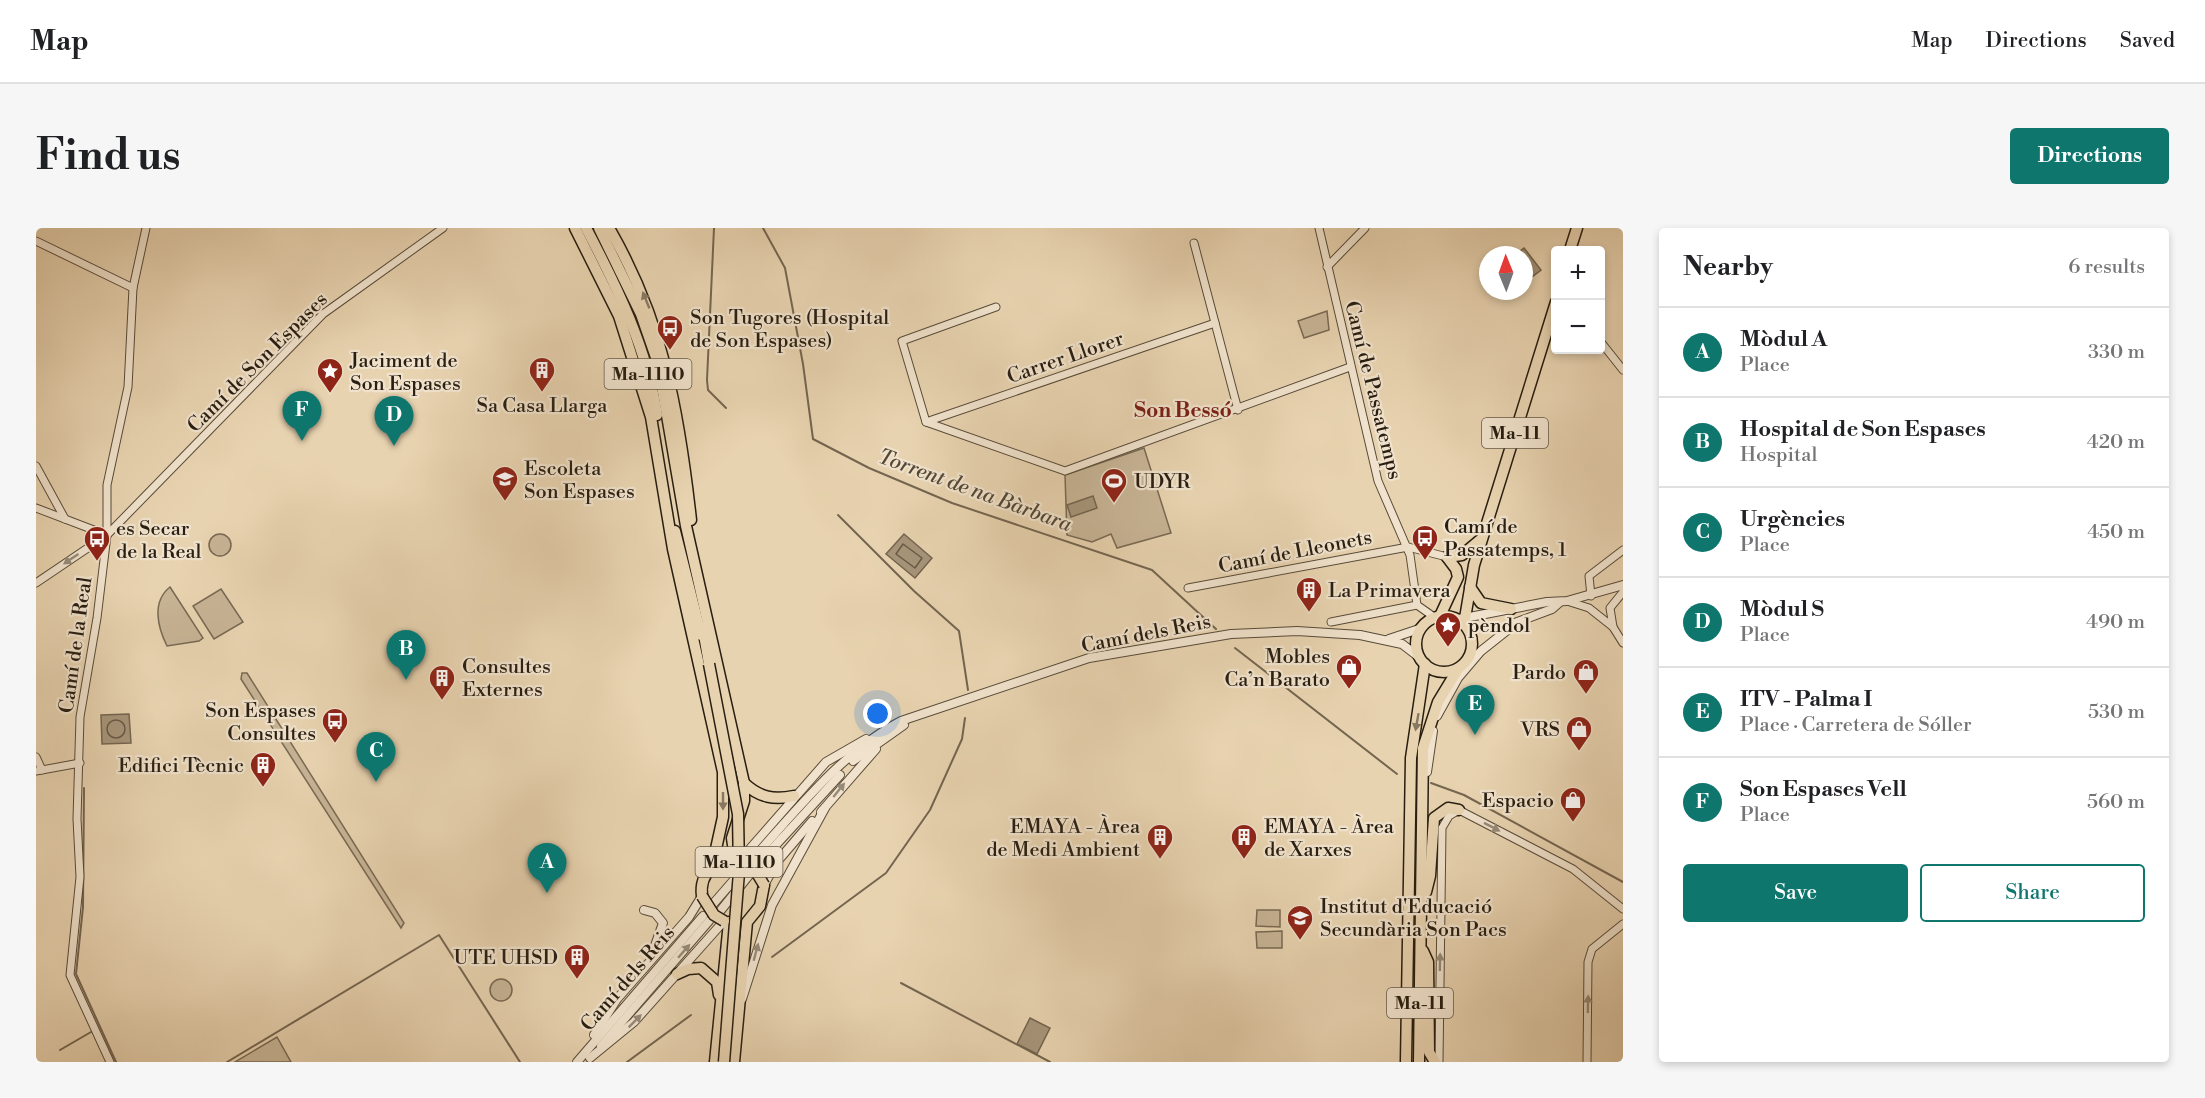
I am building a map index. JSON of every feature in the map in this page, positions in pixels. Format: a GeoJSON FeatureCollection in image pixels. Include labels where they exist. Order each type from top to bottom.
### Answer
{"type":"FeatureCollection","features":[{"type":"Feature","properties":{"kind":"main road"},"geometry":{"type":"LineString","coordinates":[[575,228],[620,316],[642,383],[651,417],[673,549],[694,640]]}},
{"type":"Feature","properties":{"kind":"main road","name":"Ma-1110"},"geometry":{"type":"LineString","coordinates":[[586,228],[631,320],[654,398],[694,640],[723,772],[723,817],[712,867],[703,881],[702,896],[714,915],[725,918]]}},
{"type":"Feature","properties":{"kind":"main road","name":"Ma-1110"},"geometry":{"type":"LineString","coordinates":[[599,228],[640,314],[658,363],[681,502],[744,783],[744,801],[732,838],[743,865]]}},
{"type":"Feature","properties":{"kind":"main road"},"geometry":{"type":"LineString","coordinates":[[609,228],[643,294],[660,341],[674,396],[688,480],[695,562]]}},
{"type":"Feature","properties":{"kind":"main road"},"geometry":{"type":"LineString","coordinates":[[1571,246],[1577,228]]}},
{"type":"Feature","properties":{"kind":"main road","name":"Ma-11"},"geometry":{"type":"LineString","coordinates":[[1420,1060],[1423,748],[1438,702],[1470,655],[1472,638],[1463,620],[1474,565],[1551,318]]}},
{"type":"Feature","properties":{"kind":"main road","name":"Ma-1110"},"geometry":{"type":"LineString","coordinates":[[686,526],[709,664],[738,814],[739,872],[724,1062]]}},
{"type":"Feature","properties":{"kind":"main road","name":"Ma-1110"},"geometry":{"type":"LineString","coordinates":[[675,531],[709,664]]}},
{"type":"Feature","properties":{"kind":"main road"},"geometry":{"type":"LineString","coordinates":[[1463,620],[1439,616],[1458,577],[1447,557],[1462,555],[1483,537]]}},
{"type":"Feature","properties":{"kind":"main road","name":"Ma-11"},"geometry":{"type":"LineString","coordinates":[[1406,1062],[1411,768],[1422,661],[1416,648],[1419,629],[1439,616],[1474,565]]}},
{"type":"Feature","properties":{"kind":"main road"},"geometry":{"type":"LineString","coordinates":[[1470,586],[1481,603],[1511,609]]}},
{"type":"Feature","properties":{"kind":"main road"},"geometry":{"type":"LineString","coordinates":[[1422,661],[1440,672],[1462,665]]}},
{"type":"Feature","properties":{"kind":"main road"},"geometry":{"type":"LineString","coordinates":[[744,783],[764,797],[779,799],[794,796]]}},
{"type":"Feature","properties":{"kind":"main road"},"geometry":{"type":"LineString","coordinates":[[1421,910],[1430,876],[1434,818],[1448,808],[1459,810]]}},
{"type":"Feature","properties":{"kind":"main road","name":"Ma-1110"},"geometry":{"type":"LineString","coordinates":[[712,867],[720,862],[752,866],[760,874],[764,885],[760,906],[747,922],[734,1062]]}},
{"type":"Feature","properties":{"kind":"main road"},"geometry":{"type":"LineString","coordinates":[[715,1062],[719,1031],[725,918],[751,916]]}},
{"type":"Feature","properties":{"kind":"main road"},"geometry":{"type":"LineString","coordinates":[[1421,944],[1428,962],[1429,1052],[1437,1062]]}},
{"type":"Feature","properties":{"kind":"main road"},"geometry":{"type":"LineString","coordinates":[[677,974],[688,969],[701,968],[717,982],[719,1031]]}},
{"type":"Feature","properties":{"kind":"street","name":"Camí de la Real"},"geometry":{"type":"LineString","coordinates":[[110,1062],[70,975],[80,877],[77,819],[80,717],[97,618],[107,535],[107,485],[128,387],[133,288],[146,228]]}},
{"type":"Feature","properties":{"kind":"street","name":"Camí de Son Espases"},"geometry":{"type":"LineString","coordinates":[[36,583],[107,535],[323,314],[443,228]]}},
{"type":"Feature","properties":{"kind":"street","name":"Camí de Passatemps"},"geometry":{"type":"LineString","coordinates":[[1319,228],[1326,267],[1378,481],[1408,547],[1417,605]]}},
{"type":"Feature","properties":{"kind":"street"},"geometry":{"type":"LineString","coordinates":[[1326,267],[1365,228]]}},
{"type":"Feature","properties":{"kind":"street"},"geometry":{"type":"LineString","coordinates":[[36,241],[133,288]]}},
{"type":"Feature","properties":{"kind":"street"},"geometry":{"type":"LineString","coordinates":[[1194,243],[1238,410]]}},
{"type":"Feature","properties":{"kind":"street"},"geometry":{"type":"LineString","coordinates":[[996,307],[902,341],[926,422],[1065,471],[1238,410],[1350,367]]}},
{"type":"Feature","properties":{"kind":"street","name":"Carrer Llorer"},"geometry":{"type":"LineString","coordinates":[[926,422],[1215,323]]}},
{"type":"Feature","properties":{"kind":"street"},"geometry":{"type":"LineString","coordinates":[[1605,347],[1623,370]]}},
{"type":"Feature","properties":{"kind":"street"},"geometry":{"type":"LineString","coordinates":[[36,466],[65,519]]}},
{"type":"Feature","properties":{"kind":"street"},"geometry":{"type":"LineString","coordinates":[[36,508],[107,535]]}},
{"type":"Feature","properties":{"kind":"street"},"geometry":{"type":"LineString","coordinates":[[1408,547],[1447,557]]}},
{"type":"Feature","properties":{"kind":"street","name":"Camí de Lleonets"},"geometry":{"type":"LineString","coordinates":[[1188,588],[1408,547]]}},
{"type":"Feature","properties":{"kind":"street"},"geometry":{"type":"LineString","coordinates":[[1591,596],[1589,576],[1623,550]]}},
{"type":"Feature","properties":{"kind":"street"},"geometry":{"type":"LineString","coordinates":[[1463,620],[1511,609],[1564,602],[1623,585]]}},
{"type":"Feature","properties":{"kind":"street"},"geometry":{"type":"LineString","coordinates":[[1613,627],[1610,608],[1623,592]]}},
{"type":"Feature","properties":{"kind":"street"},"geometry":{"type":"LineString","coordinates":[[1462,665],[1485,641],[1509,625],[1552,609],[1564,602],[1589,608],[1613,627],[1623,643]]}},
{"type":"Feature","properties":{"kind":"street"},"geometry":{"type":"LineString","coordinates":[[1331,622],[1417,605],[1439,616]]}},
{"type":"Feature","properties":{"kind":"street"},"geometry":{"type":"LineString","coordinates":[[1421,910],[1426,880],[1427,771],[1436,722],[1458,678],[1481,651],[1515,624]]}},
{"type":"Feature","properties":{"kind":"street"},"geometry":{"type":"LineString","coordinates":[[1389,639],[1419,629]]}},
{"type":"Feature","properties":{"kind":"street","name":"Camí dels Reis"},"geometry":{"type":"LineString","coordinates":[[916,717],[853,761],[758,859],[808,797],[874,735],[916,717],[1089,658],[1177,642],[1232,634],[1297,631],[1389,639]]}},
{"type":"Feature","properties":{"kind":"street"},"geometry":{"type":"LineString","coordinates":[[1389,639],[1412,649],[1422,661]]}},
{"type":"Feature","properties":{"kind":"street"},"geometry":{"type":"LineString","coordinates":[[764,885],[783,854],[891,733]]}},
{"type":"Feature","properties":{"kind":"street"},"geometry":{"type":"LineString","coordinates":[[713,904],[794,796],[826,762],[874,735]]}},
{"type":"Feature","properties":{"kind":"street"},"geometry":{"type":"LineString","coordinates":[[36,758],[39,770],[80,763]]}},
{"type":"Feature","properties":{"kind":"street"},"geometry":{"type":"LineString","coordinates":[[739,1008],[771,905],[825,808]]}},
{"type":"Feature","properties":{"kind":"street"},"geometry":{"type":"LineString","coordinates":[[1437,1062],[1442,828],[1449,816],[1459,810],[1572,869],[1623,909]]}},
{"type":"Feature","properties":{"kind":"street"},"geometry":{"type":"LineString","coordinates":[[588,1060],[634,1022],[725,918],[743,865]]}},
{"type":"Feature","properties":{"kind":"street"},"geometry":{"type":"LineString","coordinates":[[588,1049],[617,999],[689,917],[702,896]]}},
{"type":"Feature","properties":{"kind":"street"},"geometry":{"type":"LineString","coordinates":[[644,910],[655,913],[663,923],[656,948],[644,968]]}},
{"type":"Feature","properties":{"kind":"street","name":"Camí dels Reis"},"geometry":{"type":"LineString","coordinates":[[577,1062],[706,918],[588,1060]]}},
{"type":"Feature","properties":{"kind":"street"},"geometry":{"type":"LineString","coordinates":[[1587,1062],[1588,962],[1592,949],[1623,924]]}},
{"type":"Feature","properties":{"kind":"shaded area"},"geometry":{"type":"Polygon","coordinates":[[[1327,311],[1329,330],[1304,338],[1298,321],[1327,311]]]}},
{"type":"Feature","properties":{"kind":"shaded area","name":"UDYR"},"geometry":{"type":"Polygon","coordinates":[[[1144,448],[1171,533],[1117,548],[1111,534],[1092,542],[1067,535],[1065,475],[1144,448]]]}},
{"type":"Feature","properties":{"kind":"shaded area"},"geometry":{"type":"Polygon","coordinates":[[[220,534],[228,537],[231,545],[228,553],[220,556],[212,553],[209,545],[212,537],[220,534]]]}},
{"type":"Feature","properties":{"kind":"shaded area"},"geometry":{"type":"Polygon","coordinates":[[[170,587],[203,638],[199,641],[167,646],[159,623],[158,608],[164,593],[170,587]]]}},
{"type":"Feature","properties":{"kind":"shaded area"},"geometry":{"type":"Polygon","coordinates":[[[221,589],[243,622],[214,639],[193,606],[221,589]]]}},
{"type":"Feature","properties":{"kind":"shaded area"},"geometry":{"type":"Polygon","coordinates":[[[242,673],[247,673],[404,923],[401,928],[241,679],[242,673]]]}},
{"type":"Feature","properties":{"kind":"shaded area"},"geometry":{"type":"Polygon","coordinates":[[[1257,910],[1280,910],[1280,927],[1256,926],[1257,910]]]}},
{"type":"Feature","properties":{"kind":"shaded area"},"geometry":{"type":"Polygon","coordinates":[[[1282,931],[1282,948],[1257,948],[1256,932],[1282,931]]]}},
{"type":"Feature","properties":{"kind":"shaded area"},"geometry":{"type":"Polygon","coordinates":[[[501,979],[509,982],[512,990],[509,998],[501,1001],[493,998],[490,990],[493,982],[501,979]]]}},
{"type":"Feature","properties":{"kind":"shaded area"},"geometry":{"type":"Polygon","coordinates":[[[277,1037],[291,1062],[235,1062],[277,1037]]]}},
{"type":"Feature","properties":{"kind":"water"},"geometry":{"type":"Polygon","coordinates":[[[1533,260],[1541,270],[1533,276],[1533,260]]]}},
{"type":"Feature","properties":{"kind":"water"},"geometry":{"type":"Polygon","coordinates":[[[1093,496],[1097,508],[1071,517],[1067,505],[1093,496]]]}},
{"type":"Feature","properties":{"kind":"water"},"geometry":{"type":"Polygon","coordinates":[[[904,534],[932,558],[915,578],[886,554],[904,534]]]}},
{"type":"Feature","properties":{"kind":"water"},"geometry":{"type":"Polygon","coordinates":[[[129,714],[131,743],[102,744],[101,715],[129,714]]]}},
{"type":"Feature","properties":{"kind":"water"},"geometry":{"type":"Polygon","coordinates":[[[1030,1018],[1050,1028],[1037,1054],[1017,1044],[1030,1018]]]}},
{"type":"Feature","properties":{"kind":"waterway"},"geometry":{"type":"LineString","coordinates":[[714,228],[707,380],[708,390],[726,408]]}},
{"type":"Feature","properties":{"kind":"waterway","name":"Torrent de na Bàrbara"},"geometry":{"type":"LineString","coordinates":[[763,228],[785,268],[803,364],[813,439],[869,468],[952,503],[1152,570],[1216,629]]}},
{"type":"Feature","properties":{"kind":"waterway"},"geometry":{"type":"LineString","coordinates":[[838,515],[914,591],[959,631],[968,690]]}},
{"type":"Feature","properties":{"kind":"waterway"},"geometry":{"type":"LineString","coordinates":[[1235,648],[1397,774]]}},
{"type":"Feature","properties":{"kind":"waterway"},"geometry":{"type":"LineString","coordinates":[[772,957],[886,873],[930,810],[962,739],[965,718]]}},
{"type":"Feature","properties":{"kind":"waterway"},"geometry":{"type":"LineString","coordinates":[[1431,783],[1464,795],[1623,882]]}},
{"type":"Feature","properties":{"kind":"waterway"},"geometry":{"type":"LineString","coordinates":[[84,788],[83,907],[76,974],[116,1062]]}},
{"type":"Feature","properties":{"kind":"waterway"},"geometry":{"type":"LineString","coordinates":[[227,1062],[439,935],[520,1062]]}},
{"type":"Feature","properties":{"kind":"waterway"},"geometry":{"type":"LineString","coordinates":[[901,983],[1050,1062]]}},
{"type":"Feature","properties":{"kind":"waterway"},"geometry":{"type":"LineString","coordinates":[[627,1062],[691,1015]]}},
{"type":"Feature","properties":{"kind":"waterway"},"geometry":{"type":"LineString","coordinates":[[60,1050],[91,1032]]}},
{"type":"Feature","properties":{"kind":"place","name":"Son Tugores (Hospital de Son Espases)"},"geometry":{"type":"Point","coordinates":[670,351]}},
{"type":"Feature","properties":{"kind":"place","name":"Sa Casa Llarga"},"geometry":{"type":"Point","coordinates":[542,393]}},
{"type":"Feature","properties":{"kind":"place","name":"Jaciment de Son Espases"},"geometry":{"type":"Point","coordinates":[330,394]}},
{"type":"Feature","properties":{"kind":"place","name":"Son Espases Vell"},"geometry":{"type":"Point","coordinates":[302,441]}},
{"type":"Feature","properties":{"kind":"place","name":"Mòdul S"},"geometry":{"type":"Point","coordinates":[394,446]}},
{"type":"Feature","properties":{"kind":"place","name":"Escoleta Son Espases"},"geometry":{"type":"Point","coordinates":[505,502]}},
{"type":"Feature","properties":{"kind":"place","name":"UDYR"},"geometry":{"type":"Point","coordinates":[1114,504]}},
{"type":"Feature","properties":{"kind":"place","name":"Camí de Passatemps, 1"},"geometry":{"type":"Point","coordinates":[1425,561]}},
{"type":"Feature","properties":{"kind":"place","name":"es Secar de la Real"},"geometry":{"type":"Point","coordinates":[97,562]}},
{"type":"Feature","properties":{"kind":"place","name":"La Primavera"},"geometry":{"type":"Point","coordinates":[1309,613]}},
{"type":"Feature","properties":{"kind":"place","name":"pèndol"},"geometry":{"type":"Point","coordinates":[1448,648]}},
{"type":"Feature","properties":{"kind":"place","name":"Hospital de Son Espases"},"geometry":{"type":"Point","coordinates":[406,680]}},
{"type":"Feature","properties":{"kind":"place","name":"Mobles Ca’n Barato"},"geometry":{"type":"Point","coordinates":[1349,690]}},
{"type":"Feature","properties":{"kind":"place","name":"Pardo"},"geometry":{"type":"Point","coordinates":[1586,695]}},
{"type":"Feature","properties":{"kind":"place","name":"Consultes Externes"},"geometry":{"type":"Point","coordinates":[442,701]}},
{"type":"Feature","properties":{"kind":"place","name":"ITV - Palma I"},"geometry":{"type":"Point","coordinates":[1475,735]}},
{"type":"Feature","properties":{"kind":"place","name":"Son Espases Consultes"},"geometry":{"type":"Point","coordinates":[335,744]}},
{"type":"Feature","properties":{"kind":"place","name":"VRS"},"geometry":{"type":"Point","coordinates":[1579,752]}},
{"type":"Feature","properties":{"kind":"place","name":"Urgències"},"geometry":{"type":"Point","coordinates":[376,782]}},
{"type":"Feature","properties":{"kind":"place","name":"Edifici Tècnic"},"geometry":{"type":"Point","coordinates":[263,788]}},
{"type":"Feature","properties":{"kind":"place","name":"Espacio"},"geometry":{"type":"Point","coordinates":[1573,823]}},
{"type":"Feature","properties":{"kind":"place","name":"EMAYA - Àrea de Medi Ambient"},"geometry":{"type":"Point","coordinates":[1160,860]}},
{"type":"Feature","properties":{"kind":"place","name":"EMAYA - Àrea de Xarxes"},"geometry":{"type":"Point","coordinates":[1244,860]}},
{"type":"Feature","properties":{"kind":"place","name":"Mòdul A"},"geometry":{"type":"Point","coordinates":[547,893]}},
{"type":"Feature","properties":{"kind":"place","name":"Institut d'Educació Secundària Son Pacs"},"geometry":{"type":"Point","coordinates":[1300,941]}},
{"type":"Feature","properties":{"kind":"place","name":"UTE UHSD"},"geometry":{"type":"Point","coordinates":[577,980]}},
{"type":"Feature","properties":{"kind":"district","name":"Son Bessó"},"geometry":{"type":"Point","coordinates":[1183,410]}}]}
